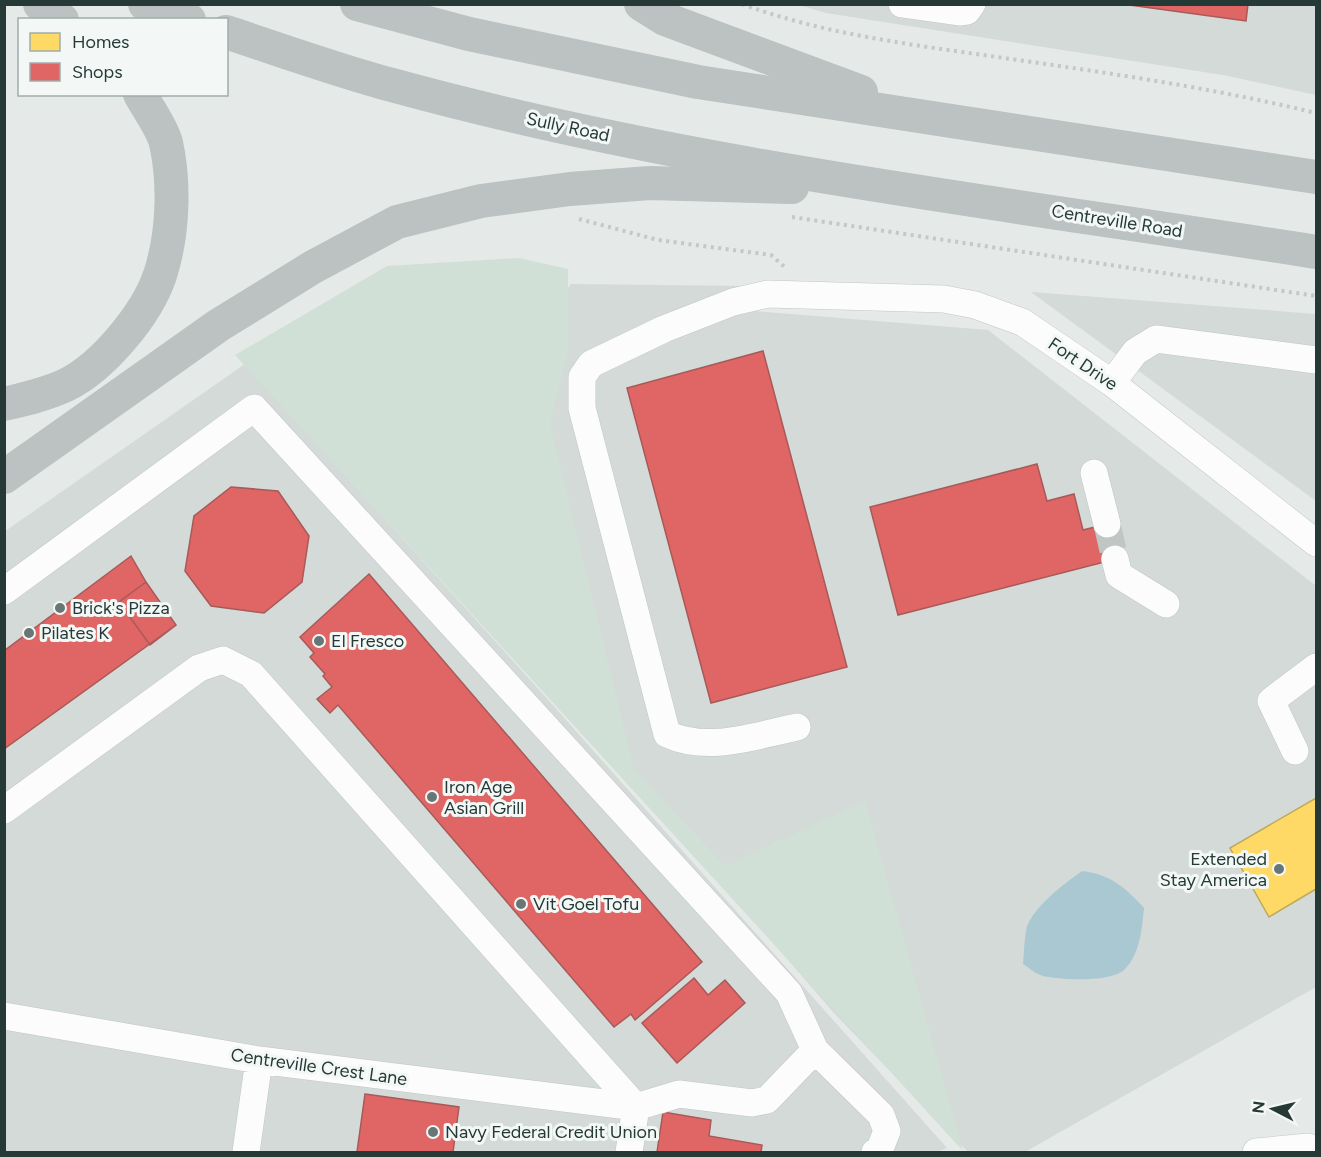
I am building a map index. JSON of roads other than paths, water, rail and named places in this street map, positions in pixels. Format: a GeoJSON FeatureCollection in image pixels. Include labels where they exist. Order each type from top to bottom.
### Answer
{"type":"FeatureCollection","features":[{"type":"Feature","properties":{"kind":"highway"},"geometry":{"type":"LineString","coordinates":[[40,4],[59,18]]}},
{"type":"Feature","properties":{"kind":"highway"},"geometry":{"type":"LineString","coordinates":[[144,4],[183,18]]}},
{"type":"Feature","properties":{"kind":"highway"},"geometry":{"type":"LineString","coordinates":[[357,4],[469,34],[698,82],[942,120],[1070,137],[1317,177]]}},
{"type":"Feature","properties":{"kind":"highway"},"geometry":{"type":"LineString","coordinates":[[641,4],[665,19],[771,61],[942,120]]}},
{"type":"Feature","properties":{"kind":"highway","name":"Sully Road"},"geometry":{"type":"LineString","coordinates":[[228,33],[336,68],[452,101],[661,147],[917,191]]}},
{"type":"Feature","properties":{"kind":"highway"},"geometry":{"type":"LineString","coordinates":[[4,404],[67,385],[107,356],[141,313],[160,276],[171,219],[167,150],[166,141],[141,96]]}},
{"type":"Feature","properties":{"kind":"highway"},"geometry":{"type":"LineString","coordinates":[[4,477],[219,325],[313,267],[397,222],[481,201],[552,190],[650,183],[917,191]]}},
{"type":"Feature","properties":{"kind":"highway","name":"Centreville Road"},"geometry":{"type":"LineString","coordinates":[[917,191],[1317,252]]}},
{"type":"Feature","properties":{"kind":"street"},"geometry":{"type":"LineString","coordinates":[[902,4],[959,12],[967,11],[972,4]]}},
{"type":"Feature","properties":{"kind":"street","name":"Fort Drive"},"geometry":{"type":"LineString","coordinates":[[797,727],[714,744],[685,742],[667,734],[582,408],[582,377],[591,364],[664,329],[733,302],[768,294],[944,299],[975,305],[1022,322],[1112,383],[1317,543]]}},
{"type":"Feature","properties":{"kind":"street"},"geometry":{"type":"LineString","coordinates":[[1112,383],[1135,352],[1156,339],[1317,360]]}},
{"type":"Feature","properties":{"kind":"street"},"geometry":{"type":"LineString","coordinates":[[4,591],[254,408],[789,993],[815,1050],[881,1115],[887,1131],[879,1151],[875,1152]]}},
{"type":"Feature","properties":{"kind":"street"},"geometry":{"type":"LineString","coordinates":[[1094,473],[1107,524]]}},
{"type":"Feature","properties":{"kind":"street"},"geometry":{"type":"LineString","coordinates":[[1115,559],[1119,574],[1166,604]]}},
{"type":"Feature","properties":{"kind":"street"},"geometry":{"type":"LineString","coordinates":[[4,810],[199,668],[223,660],[251,674],[636,1107]]}},
{"type":"Feature","properties":{"kind":"street"},"geometry":{"type":"LineString","coordinates":[[1295,751],[1271,701],[1317,666]]}},
{"type":"Feature","properties":{"kind":"street","name":"Centreville Crest Lane"},"geometry":{"type":"LineString","coordinates":[[4,1017],[259,1060],[636,1107]]}},
{"type":"Feature","properties":{"kind":"street"},"geometry":{"type":"LineString","coordinates":[[636,1107],[679,1094],[752,1103],[767,1100],[815,1050]]}},
{"type":"Feature","properties":{"kind":"street"},"geometry":{"type":"LineString","coordinates":[[246,1152],[259,1060]]}},
{"type":"Feature","properties":{"kind":"street"},"geometry":{"type":"LineString","coordinates":[[629,1152],[636,1107]]}},
{"type":"Feature","properties":{"kind":"street"},"geometry":{"type":"LineString","coordinates":[[1256,1152],[1308,1147],[1317,1149]]}},
{"type":"Feature","properties":{"kind":"water"},"geometry":{"type":"Polygon","coordinates":[[[1082,871],[1101,875],[1117,883],[1144,908],[1141,932],[1134,956],[1125,969],[1109,977],[1073,979],[1040,975],[1023,964],[1025,935],[1029,923],[1049,898],[1082,871]]]}},
{"type":"Feature","properties":{"kind":"tunnel"},"geometry":{"type":"LineString","coordinates":[[1107,524],[1115,559]]}},
{"type":"Feature","properties":{"kind":"place","name":"Brick's Pizza"},"geometry":{"type":"Point","coordinates":[60,608]}},
{"type":"Feature","properties":{"kind":"place","name":"Pilates K"},"geometry":{"type":"Point","coordinates":[29,633]}},
{"type":"Feature","properties":{"kind":"place","name":"El Fresco"},"geometry":{"type":"Point","coordinates":[319,641]}},
{"type":"Feature","properties":{"kind":"place","name":"Iron Age Asian Grill"},"geometry":{"type":"Point","coordinates":[432,797]}},
{"type":"Feature","properties":{"kind":"place","name":"Extended Stay America"},"geometry":{"type":"Point","coordinates":[1279,869]}},
{"type":"Feature","properties":{"kind":"place","name":"Vit Goel Tofu"},"geometry":{"type":"Point","coordinates":[521,904]}},
{"type":"Feature","properties":{"kind":"place","name":"Navy Federal Credit Union"},"geometry":{"type":"Point","coordinates":[433,1132]}}]}
